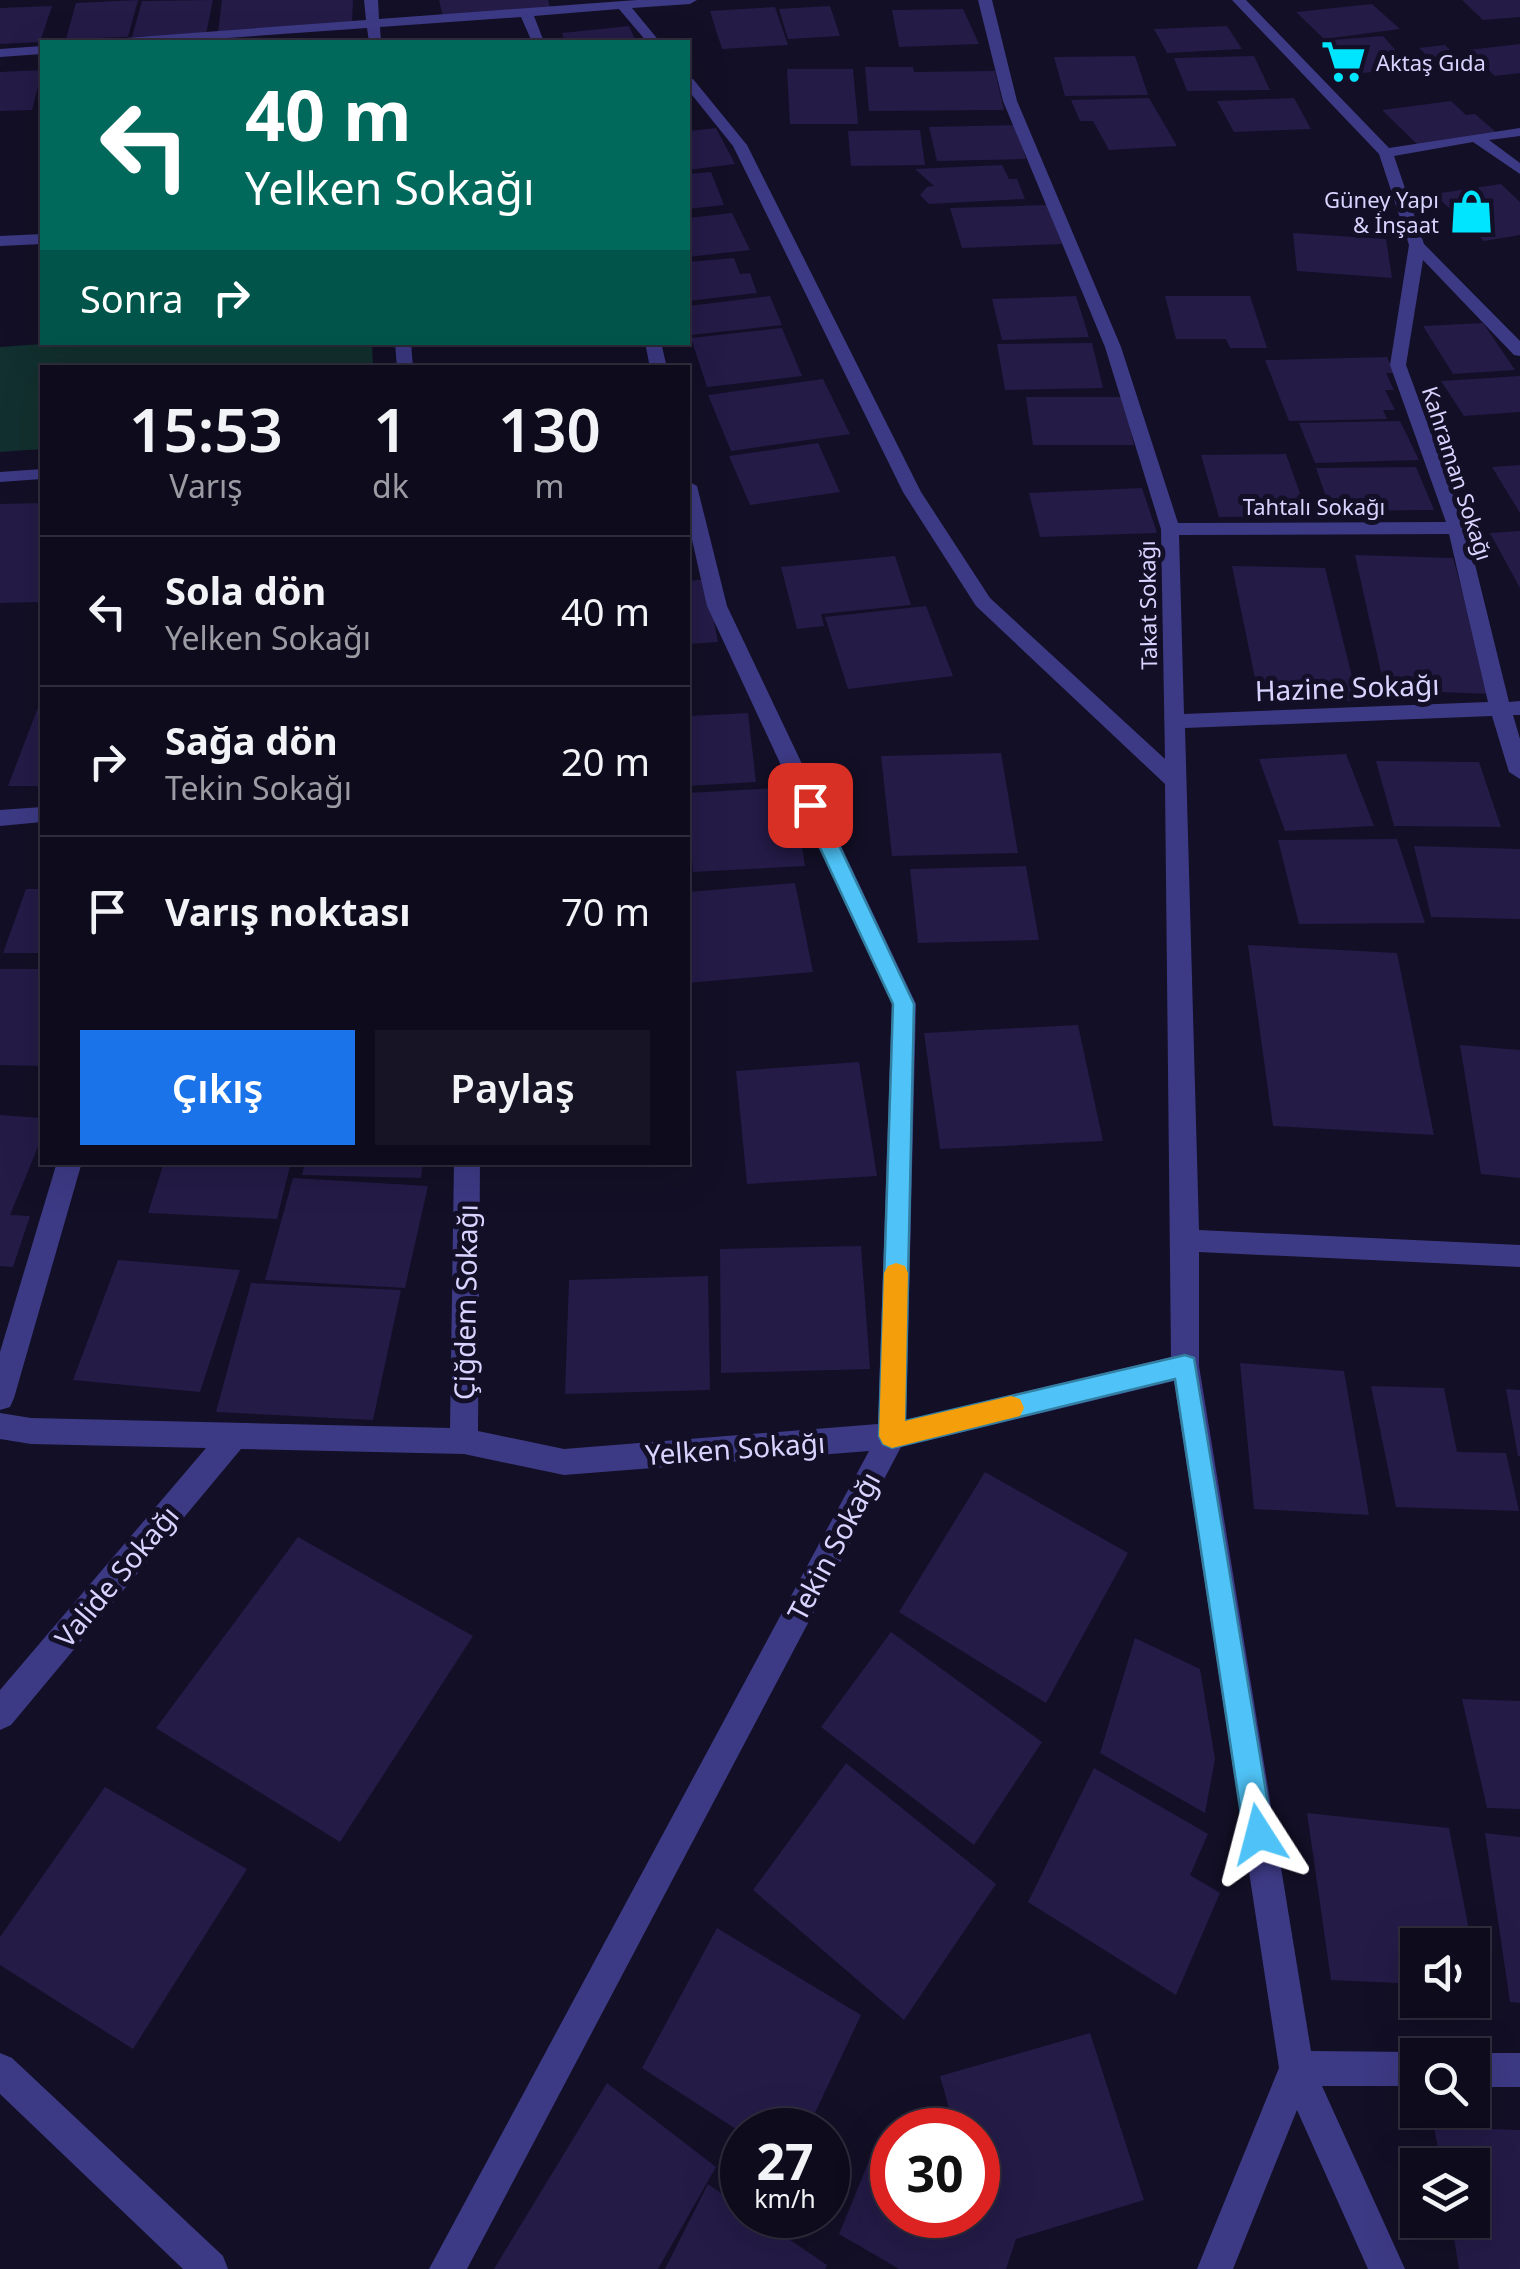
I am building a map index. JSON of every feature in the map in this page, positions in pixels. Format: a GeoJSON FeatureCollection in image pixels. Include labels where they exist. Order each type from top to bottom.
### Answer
{"type":"FeatureCollection","features":[{"type":"Feature","properties":{"kind":"street"},"geometry":{"type":"LineString","coordinates":[[372,0],[375,40]]}},
{"type":"Feature","properties":{"kind":"street"},"geometry":{"type":"LineString","coordinates":[[154,40],[690,0]]}},
{"type":"Feature","properties":{"kind":"street","name":"Takat Sokağı"},"geometry":{"type":"LineString","coordinates":[[985,0],[1010,101],[1113,347],[1170,528],[1186,1240]]}},
{"type":"Feature","properties":{"kind":"street"},"geometry":{"type":"LineString","coordinates":[[1239,0],[1386,153],[1416,245],[1520,351]]}},
{"type":"Feature","properties":{"kind":"street"},"geometry":{"type":"LineString","coordinates":[[623,6],[652,40]]}},
{"type":"Feature","properties":{"kind":"street"},"geometry":{"type":"LineString","coordinates":[[526,15],[537,40]]}},
{"type":"Feature","properties":{"kind":"street"},"geometry":{"type":"LineString","coordinates":[[0,53],[40,50]]}},
{"type":"Feature","properties":{"kind":"street"},"geometry":{"type":"LineString","coordinates":[[690,84],[740,145],[912,492],[983,602],[1176,784]]}},
{"type":"Feature","properties":{"kind":"street"},"geometry":{"type":"LineString","coordinates":[[1386,153],[1520,132]]}},
{"type":"Feature","properties":{"kind":"street"},"geometry":{"type":"LineString","coordinates":[[1476,138],[1520,170]]}},
{"type":"Feature","properties":{"kind":"street"},"geometry":{"type":"LineString","coordinates":[[0,241],[40,239]]}},
{"type":"Feature","properties":{"kind":"street","name":"Kahraman Sokağı"},"geometry":{"type":"LineString","coordinates":[[1416,245],[1398,365],[1457,528],[1510,708],[1520,772]]}},
{"type":"Feature","properties":{"kind":"street"},"geometry":{"type":"LineString","coordinates":[[0,477],[40,474]]}},
{"type":"Feature","properties":{"kind":"street","name":"Tekin Sokağı"},"geometry":{"type":"LineString","coordinates":[[447,2269],[892,1436],[904,1004],[716,606],[690,495]]}},
{"type":"Feature","properties":{"kind":"street","name":"Tahtalı Sokağı"},"geometry":{"type":"LineString","coordinates":[[1170,528],[1457,528]]}},
{"type":"Feature","properties":{"kind":"street","name":"Hazine Sokağı"},"geometry":{"type":"LineString","coordinates":[[1175,722],[1510,708]]}},
{"type":"Feature","properties":{"kind":"street"},"geometry":{"type":"LineString","coordinates":[[0,818],[40,815]]}},
{"type":"Feature","properties":{"kind":"street"},"geometry":{"type":"LineString","coordinates":[[0,1398],[69,1165]]}},
{"type":"Feature","properties":{"kind":"street","name":"Çiğdem Sokağı"},"geometry":{"type":"LineString","coordinates":[[464,1441],[467,1165]]}},
{"type":"Feature","properties":{"kind":"street"},"geometry":{"type":"LineString","coordinates":[[1387,2269],[1296,2068],[1185,1366],[1186,1240],[1520,1256]]}},
{"type":"Feature","properties":{"kind":"street","name":"Yelken Sokağı"},"geometry":{"type":"LineString","coordinates":[[0,1426],[31,1431],[232,1438],[464,1441],[564,1462],[892,1436],[1185,1366]]}},
{"type":"Feature","properties":{"kind":"street","name":"Valide Sokağı"},"geometry":{"type":"LineString","coordinates":[[0,1714],[232,1438]]}},
{"type":"Feature","properties":{"kind":"street"},"geometry":{"type":"LineString","coordinates":[[1296,2068],[1400,2069]]}},
{"type":"Feature","properties":{"kind":"street"},"geometry":{"type":"LineString","coordinates":[[1215,2269],[1296,2068]]}},
{"type":"Feature","properties":{"kind":"street"},"geometry":{"type":"LineString","coordinates":[[0,2070],[210,2269]]}},
{"type":"Feature","properties":{"kind":"street"},"geometry":{"type":"LineString","coordinates":[[1490,2070],[1520,2070]]}},
{"type":"Feature","properties":{"kind":"green space"},"geometry":{"type":"Polygon","coordinates":[[[372,345],[373,365],[40,365],[40,449],[0,452],[0,347],[372,345]]]}},
{"type":"Feature","properties":{"kind":"building"},"geometry":{"type":"Polygon","coordinates":[[[138,0],[128,37],[66,39],[76,3],[138,0]]]}},
{"type":"Feature","properties":{"kind":"building"},"geometry":{"type":"Polygon","coordinates":[[[213,0],[206,34],[132,37],[142,1],[213,0]]]}},
{"type":"Feature","properties":{"kind":"building"},"geometry":{"type":"Polygon","coordinates":[[[222,0],[353,0],[352,24],[218,32],[222,0]]]}},
{"type":"Feature","properties":{"kind":"building"},"geometry":{"type":"Polygon","coordinates":[[[439,0],[548,0],[550,8],[443,17],[439,0]]]}},
{"type":"Feature","properties":{"kind":"building"},"geometry":{"type":"Polygon","coordinates":[[[1462,0],[1520,0],[1520,17],[1483,20],[1462,0]]]}},
{"type":"Feature","properties":{"kind":"building"},"geometry":{"type":"Polygon","coordinates":[[[1372,4],[1400,29],[1324,39],[1296,12],[1372,4]]]}},
{"type":"Feature","properties":{"kind":"building"},"geometry":{"type":"Polygon","coordinates":[[[52,6],[40,42],[0,44],[0,8],[52,6]]]}},
{"type":"Feature","properties":{"kind":"building"},"geometry":{"type":"Polygon","coordinates":[[[830,6],[840,36],[788,39],[779,9],[830,6]]]}},
{"type":"Feature","properties":{"kind":"building"},"geometry":{"type":"Polygon","coordinates":[[[775,7],[788,45],[722,49],[710,11],[775,7]]]}},
{"type":"Feature","properties":{"kind":"building"},"geometry":{"type":"Polygon","coordinates":[[[963,9],[979,44],[899,47],[892,10],[963,9]]]}},
{"type":"Feature","properties":{"kind":"building"},"geometry":{"type":"Polygon","coordinates":[[[629,26],[635,40],[564,40],[562,33],[629,26]]]}},
{"type":"Feature","properties":{"kind":"building"},"geometry":{"type":"Polygon","coordinates":[[[1227,26],[1242,49],[1167,53],[1154,29],[1227,26]]]}},
{"type":"Feature","properties":{"kind":"building"},"geometry":{"type":"Polygon","coordinates":[[[1383,36],[1412,69],[1348,74],[1321,41],[1383,36]]]}},
{"type":"Feature","properties":{"kind":"building"},"geometry":{"type":"Polygon","coordinates":[[[1520,44],[1520,73],[1495,76],[1468,50],[1520,44]]]}},
{"type":"Feature","properties":{"kind":"building"},"geometry":{"type":"Polygon","coordinates":[[[1445,45],[1463,63],[1438,66],[1419,48],[1445,45]]]}},
{"type":"Feature","properties":{"kind":"building"},"geometry":{"type":"Polygon","coordinates":[[[1135,56],[1148,95],[1065,96],[1054,57],[1135,56]]]}},
{"type":"Feature","properties":{"kind":"building"},"geometry":{"type":"Polygon","coordinates":[[[1254,56],[1270,90],[1187,91],[1174,58],[1254,56]]]}},
{"type":"Feature","properties":{"kind":"building"},"geometry":{"type":"Polygon","coordinates":[[[865,67],[913,67],[914,72],[995,71],[1004,110],[869,111],[865,67]]]}},
{"type":"Feature","properties":{"kind":"building"},"geometry":{"type":"Polygon","coordinates":[[[787,69],[853,69],[858,124],[790,124],[787,69]]]}},
{"type":"Feature","properties":{"kind":"building"},"geometry":{"type":"Polygon","coordinates":[[[40,70],[32,110],[0,111],[0,72],[40,70]]]}},
{"type":"Feature","properties":{"kind":"building"},"geometry":{"type":"Polygon","coordinates":[[[1149,98],[1177,146],[1109,150],[1093,121],[1080,121],[1071,100],[1149,98]]]}},
{"type":"Feature","properties":{"kind":"building"},"geometry":{"type":"Polygon","coordinates":[[[1294,98],[1311,129],[1234,132],[1217,101],[1294,98]]]}},
{"type":"Feature","properties":{"kind":"building"},"geometry":{"type":"Polygon","coordinates":[[[1451,101],[1466,115],[1475,114],[1498,134],[1418,145],[1382,110],[1451,101]]]}},
{"type":"Feature","properties":{"kind":"building"},"geometry":{"type":"Polygon","coordinates":[[[1016,125],[1026,159],[937,161],[929,127],[1016,125]]]}},
{"type":"Feature","properties":{"kind":"building"},"geometry":{"type":"Polygon","coordinates":[[[716,128],[735,164],[690,170],[690,131],[716,128]]]}},
{"type":"Feature","properties":{"kind":"building"},"geometry":{"type":"Polygon","coordinates":[[[920,130],[925,165],[851,166],[848,131],[920,130]]]}},
{"type":"Feature","properties":{"kind":"building"},"geometry":{"type":"Polygon","coordinates":[[[1002,165],[1009,179],[1017,179],[1025,199],[929,204],[920,195],[934,186],[915,169],[1002,165]]]}},
{"type":"Feature","properties":{"kind":"building"},"geometry":{"type":"Polygon","coordinates":[[[711,172],[724,205],[690,209],[690,174],[711,172]]]}},
{"type":"Feature","properties":{"kind":"building"},"geometry":{"type":"Polygon","coordinates":[[[1501,184],[1520,202],[1520,235],[1484,241],[1434,194],[1501,184]]]}},
{"type":"Feature","properties":{"kind":"building"},"geometry":{"type":"Polygon","coordinates":[[[1047,205],[1062,244],[962,248],[950,208],[1047,205]]]}},
{"type":"Feature","properties":{"kind":"building"},"geometry":{"type":"Polygon","coordinates":[[[732,213],[750,250],[690,257],[690,218],[732,213]]]}},
{"type":"Feature","properties":{"kind":"building"},"geometry":{"type":"Polygon","coordinates":[[[1293,233],[1386,239],[1392,278],[1297,271],[1293,233]]]}},
{"type":"Feature","properties":{"kind":"building"},"geometry":{"type":"Polygon","coordinates":[[[734,258],[740,274],[750,273],[757,293],[690,301],[690,262],[734,258]]]}},
{"type":"Feature","properties":{"kind":"building"},"geometry":{"type":"Polygon","coordinates":[[[770,296],[782,325],[691,335],[690,306],[770,296]]]}},
{"type":"Feature","properties":{"kind":"building"},"geometry":{"type":"Polygon","coordinates":[[[1076,296],[1089,337],[1002,340],[992,299],[1076,296]]]}},
{"type":"Feature","properties":{"kind":"building"},"geometry":{"type":"Polygon","coordinates":[[[1165,296],[1250,296],[1267,348],[1230,348],[1226,339],[1176,339],[1165,296]]]}},
{"type":"Feature","properties":{"kind":"building"},"geometry":{"type":"Polygon","coordinates":[[[1483,323],[1515,370],[1453,374],[1423,326],[1483,323]]]}},
{"type":"Feature","properties":{"kind":"building"},"geometry":{"type":"Polygon","coordinates":[[[782,328],[802,376],[707,387],[691,338],[782,328]]]}},
{"type":"Feature","properties":{"kind":"building"},"geometry":{"type":"Polygon","coordinates":[[[1092,343],[1103,388],[1005,390],[997,344],[1092,343]]]}},
{"type":"Feature","properties":{"kind":"building"},"geometry":{"type":"Polygon","coordinates":[[[1387,357],[1394,373],[1386,373],[1394,390],[1385,390],[1395,410],[1383,410],[1387,419],[1289,421],[1265,360],[1387,357]]]}},
{"type":"Feature","properties":{"kind":"building"},"geometry":{"type":"Polygon","coordinates":[[[1520,376],[1520,412],[1464,416],[1441,381],[1520,376]]]}},
{"type":"Feature","properties":{"kind":"building"},"geometry":{"type":"Polygon","coordinates":[[[823,379],[850,434],[731,451],[708,395],[823,379]]]}},
{"type":"Feature","properties":{"kind":"building"},"geometry":{"type":"Polygon","coordinates":[[[1026,397],[1124,397],[1134,445],[1033,445],[1026,397]]]}},
{"type":"Feature","properties":{"kind":"building"},"geometry":{"type":"Polygon","coordinates":[[[1400,421],[1419,460],[1315,463],[1299,423],[1400,421]]]}},
{"type":"Feature","properties":{"kind":"building"},"geometry":{"type":"Polygon","coordinates":[[[818,443],[840,492],[750,505],[729,456],[818,443]]]}},
{"type":"Feature","properties":{"kind":"building"},"geometry":{"type":"Polygon","coordinates":[[[1286,454],[1308,516],[1219,517],[1201,455],[1286,454]]]}},
{"type":"Feature","properties":{"kind":"building"},"geometry":{"type":"Polygon","coordinates":[[[1520,465],[1520,513],[1492,467],[1520,465]]]}},
{"type":"Feature","properties":{"kind":"building"},"geometry":{"type":"Polygon","coordinates":[[[1416,467],[1434,510],[1331,511],[1316,468],[1416,467]]]}},
{"type":"Feature","properties":{"kind":"building"},"geometry":{"type":"Polygon","coordinates":[[[1142,488],[1157,533],[1040,537],[1029,493],[1142,488]]]}},
{"type":"Feature","properties":{"kind":"building"},"geometry":{"type":"Polygon","coordinates":[[[40,503],[40,602],[0,603],[0,504],[40,503]]]}},
{"type":"Feature","properties":{"kind":"building"},"geometry":{"type":"Polygon","coordinates":[[[1520,531],[1520,588],[1490,533],[1520,531]]]}},
{"type":"Feature","properties":{"kind":"building"},"geometry":{"type":"Polygon","coordinates":[[[1355,555],[1453,558],[1491,694],[1385,690],[1355,555]]]}},
{"type":"Feature","properties":{"kind":"building"},"geometry":{"type":"Polygon","coordinates":[[[895,556],[911,605],[821,614],[824,626],[797,629],[781,567],[895,556]]]}},
{"type":"Feature","properties":{"kind":"building"},"geometry":{"type":"Polygon","coordinates":[[[1232,566],[1325,568],[1358,701],[1259,698],[1232,566]]]}},
{"type":"Feature","properties":{"kind":"building"},"geometry":{"type":"Polygon","coordinates":[[[706,579],[718,642],[690,644],[690,581],[706,579]]]}},
{"type":"Feature","properties":{"kind":"building"},"geometry":{"type":"Polygon","coordinates":[[[926,606],[953,676],[848,689],[825,617],[926,606]]]}},
{"type":"Feature","properties":{"kind":"building"},"geometry":{"type":"Polygon","coordinates":[[[40,702],[40,786],[8,786],[40,702]]]}},
{"type":"Feature","properties":{"kind":"building"},"geometry":{"type":"Polygon","coordinates":[[[748,713],[756,782],[690,786],[690,716],[748,713]]]}},
{"type":"Feature","properties":{"kind":"building"},"geometry":{"type":"Polygon","coordinates":[[[1001,753],[1018,853],[892,856],[881,756],[1001,753]]]}},
{"type":"Feature","properties":{"kind":"building"},"geometry":{"type":"Polygon","coordinates":[[[1346,754],[1374,826],[1285,831],[1259,759],[1346,754]]]}},
{"type":"Feature","properties":{"kind":"building"},"geometry":{"type":"Polygon","coordinates":[[[1376,761],[1479,762],[1501,827],[1394,826],[1376,761]]]}},
{"type":"Feature","properties":{"kind":"building"},"geometry":{"type":"Polygon","coordinates":[[[793,787],[805,866],[693,872],[690,793],[793,787]]]}},
{"type":"Feature","properties":{"kind":"building"},"geometry":{"type":"Polygon","coordinates":[[[1397,839],[1425,923],[1299,924],[1278,840],[1397,839]]]}},
{"type":"Feature","properties":{"kind":"building"},"geometry":{"type":"Polygon","coordinates":[[[1414,846],[1520,849],[1520,919],[1431,917],[1414,846]]]}},
{"type":"Feature","properties":{"kind":"building"},"geometry":{"type":"Polygon","coordinates":[[[1026,866],[1039,940],[918,943],[910,869],[1026,866]]]}},
{"type":"Feature","properties":{"kind":"building"},"geometry":{"type":"Polygon","coordinates":[[[795,883],[813,972],[690,983],[690,892],[795,883]]]}},
{"type":"Feature","properties":{"kind":"building"},"geometry":{"type":"Polygon","coordinates":[[[26,889],[40,889],[40,953],[3,953],[26,889]]]}},
{"type":"Feature","properties":{"kind":"building"},"geometry":{"type":"Polygon","coordinates":[[[1248,945],[1397,953],[1434,1135],[1273,1126],[1248,945]]]}},
{"type":"Feature","properties":{"kind":"building"},"geometry":{"type":"Polygon","coordinates":[[[0,969],[40,969],[40,1066],[0,1065],[0,969]]]}},
{"type":"Feature","properties":{"kind":"building"},"geometry":{"type":"Polygon","coordinates":[[[1078,1025],[1103,1141],[940,1149],[924,1033],[1078,1025]]]}},
{"type":"Feature","properties":{"kind":"building"},"geometry":{"type":"Polygon","coordinates":[[[1460,1045],[1520,1050],[1520,1178],[1481,1174],[1460,1045]]]}},
{"type":"Feature","properties":{"kind":"building"},"geometry":{"type":"Polygon","coordinates":[[[859,1062],[877,1176],[747,1184],[736,1071],[859,1062]]]}},
{"type":"Feature","properties":{"kind":"building"},"geometry":{"type":"Polygon","coordinates":[[[0,1115],[40,1118],[40,1142],[10,1215],[30,1216],[13,1267],[0,1266],[0,1115]]]}},
{"type":"Feature","properties":{"kind":"building"},"geometry":{"type":"Polygon","coordinates":[[[163,1165],[290,1165],[277,1219],[148,1213],[163,1165]]]}},
{"type":"Feature","properties":{"kind":"building"},"geometry":{"type":"Polygon","coordinates":[[[304,1165],[423,1165],[421,1178],[302,1175],[304,1165]]]}},
{"type":"Feature","properties":{"kind":"building"},"geometry":{"type":"Polygon","coordinates":[[[293,1178],[428,1186],[405,1288],[265,1280],[293,1178]]]}},
{"type":"Feature","properties":{"kind":"building"},"geometry":{"type":"Polygon","coordinates":[[[861,1246],[870,1369],[721,1373],[720,1249],[861,1246]]]}},
{"type":"Feature","properties":{"kind":"building"},"geometry":{"type":"Polygon","coordinates":[[[118,1260],[240,1270],[200,1392],[73,1380],[118,1260]]]}},
{"type":"Feature","properties":{"kind":"building"},"geometry":{"type":"Polygon","coordinates":[[[708,1276],[710,1390],[565,1394],[569,1280],[708,1276]]]}},
{"type":"Feature","properties":{"kind":"building"},"geometry":{"type":"Polygon","coordinates":[[[251,1283],[401,1290],[373,1420],[216,1412],[251,1283]]]}},
{"type":"Feature","properties":{"kind":"building"},"geometry":{"type":"Polygon","coordinates":[[[1240,1363],[1344,1371],[1369,1515],[1254,1509],[1240,1363]]]}},
{"type":"Feature","properties":{"kind":"building"},"geometry":{"type":"Polygon","coordinates":[[[1371,1386],[1444,1388],[1457,1452],[1506,1453],[1519,1511],[1396,1507],[1371,1386]]]}},
{"type":"Feature","properties":{"kind":"building"},"geometry":{"type":"Polygon","coordinates":[[[1506,1389],[1520,1390],[1520,1456],[1518,1456],[1506,1389]]]}},
{"type":"Feature","properties":{"kind":"building"},"geometry":{"type":"Polygon","coordinates":[[[985,1472],[1128,1553],[1046,1703],[899,1612],[985,1472]]]}},
{"type":"Feature","properties":{"kind":"building"},"geometry":{"type":"Polygon","coordinates":[[[298,1537],[473,1636],[340,1842],[156,1728],[298,1537]]]}},
{"type":"Feature","properties":{"kind":"building"},"geometry":{"type":"Polygon","coordinates":[[[891,1632],[1042,1742],[974,1845],[821,1727],[891,1632]]]}},
{"type":"Feature","properties":{"kind":"building"},"geometry":{"type":"Polygon","coordinates":[[[1135,1638],[1200,1669],[1215,1759],[1205,1813],[1100,1753],[1135,1638]]]}},
{"type":"Feature","properties":{"kind":"building"},"geometry":{"type":"Polygon","coordinates":[[[1462,1699],[1520,1701],[1520,1809],[1487,1808],[1462,1699]]]}},
{"type":"Feature","properties":{"kind":"building"},"geometry":{"type":"Polygon","coordinates":[[[846,1763],[996,1884],[904,2020],[753,1890],[846,1763]]]}},
{"type":"Feature","properties":{"kind":"building"},"geometry":{"type":"Polygon","coordinates":[[[1094,1768],[1208,1834],[1190,1875],[1220,1893],[1176,1995],[1028,1902],[1094,1768]]]}},
{"type":"Feature","properties":{"kind":"building"},"geometry":{"type":"Polygon","coordinates":[[[105,1787],[247,1869],[133,2049],[0,1965],[0,1937],[105,1787]]]}},
{"type":"Feature","properties":{"kind":"building"},"geometry":{"type":"Polygon","coordinates":[[[1307,1813],[1449,1828],[1469,1928],[1400,1928],[1400,1983],[1331,1980],[1307,1813]]]}},
{"type":"Feature","properties":{"kind":"building"},"geometry":{"type":"Polygon","coordinates":[[[1485,1833],[1520,1837],[1520,2003],[1510,2002],[1485,1833]]]}},
{"type":"Feature","properties":{"kind":"building"},"geometry":{"type":"Polygon","coordinates":[[[717,1928],[861,2015],[817,2108],[720,2108],[720,2119],[642,2068],[717,1928]]]}},
{"type":"Feature","properties":{"kind":"building"},"geometry":{"type":"Polygon","coordinates":[[[1090,2033],[1144,2200],[1016,2239],[1006,2269],[899,2269],[846,2238],[850,2238],[850,2207],[870,2158],[870,2238],[1000,2238],[1000,2108],[949,2108],[940,2076],[1090,2033]]]}},
{"type":"Feature","properties":{"kind":"building"},"geometry":{"type":"Polygon","coordinates":[[[607,2083],[716,2167],[658,2269],[494,2269],[607,2083]]]}},
{"type":"Feature","properties":{"kind":"building"},"geometry":{"type":"Polygon","coordinates":[[[1434,2128],[1520,2130],[1520,2269],[1459,2269],[1454,2238],[1490,2238],[1490,2148],[1438,2148],[1434,2128]]]}},
{"type":"Feature","properties":{"kind":"building"},"geometry":{"type":"Polygon","coordinates":[[[708,2184],[720,2192],[720,2238],[787,2238],[827,2265],[825,2269],[665,2269],[708,2184]]]}},
{"type":"Feature","properties":{"kind":"slow traffic"},"geometry":{"type":"LineString","coordinates":[[896,1273],[892,1436],[1011,1408]]}},
{"type":"Feature","properties":{"kind":"place","name":"Aktaş Gıda"},"geometry":{"type":"Point","coordinates":[1343,62]}},
{"type":"Feature","properties":{"kind":"place","name":"Güney Yapı & İnşaat"},"geometry":{"type":"Point","coordinates":[1472,212]}},
{"type":"Feature","properties":{"kind":"route"},"geometry":{"type":"LineString","coordinates":[[810,805],[904,1004],[892,1436],[1185,1366],[1259,1834]]}}]}
